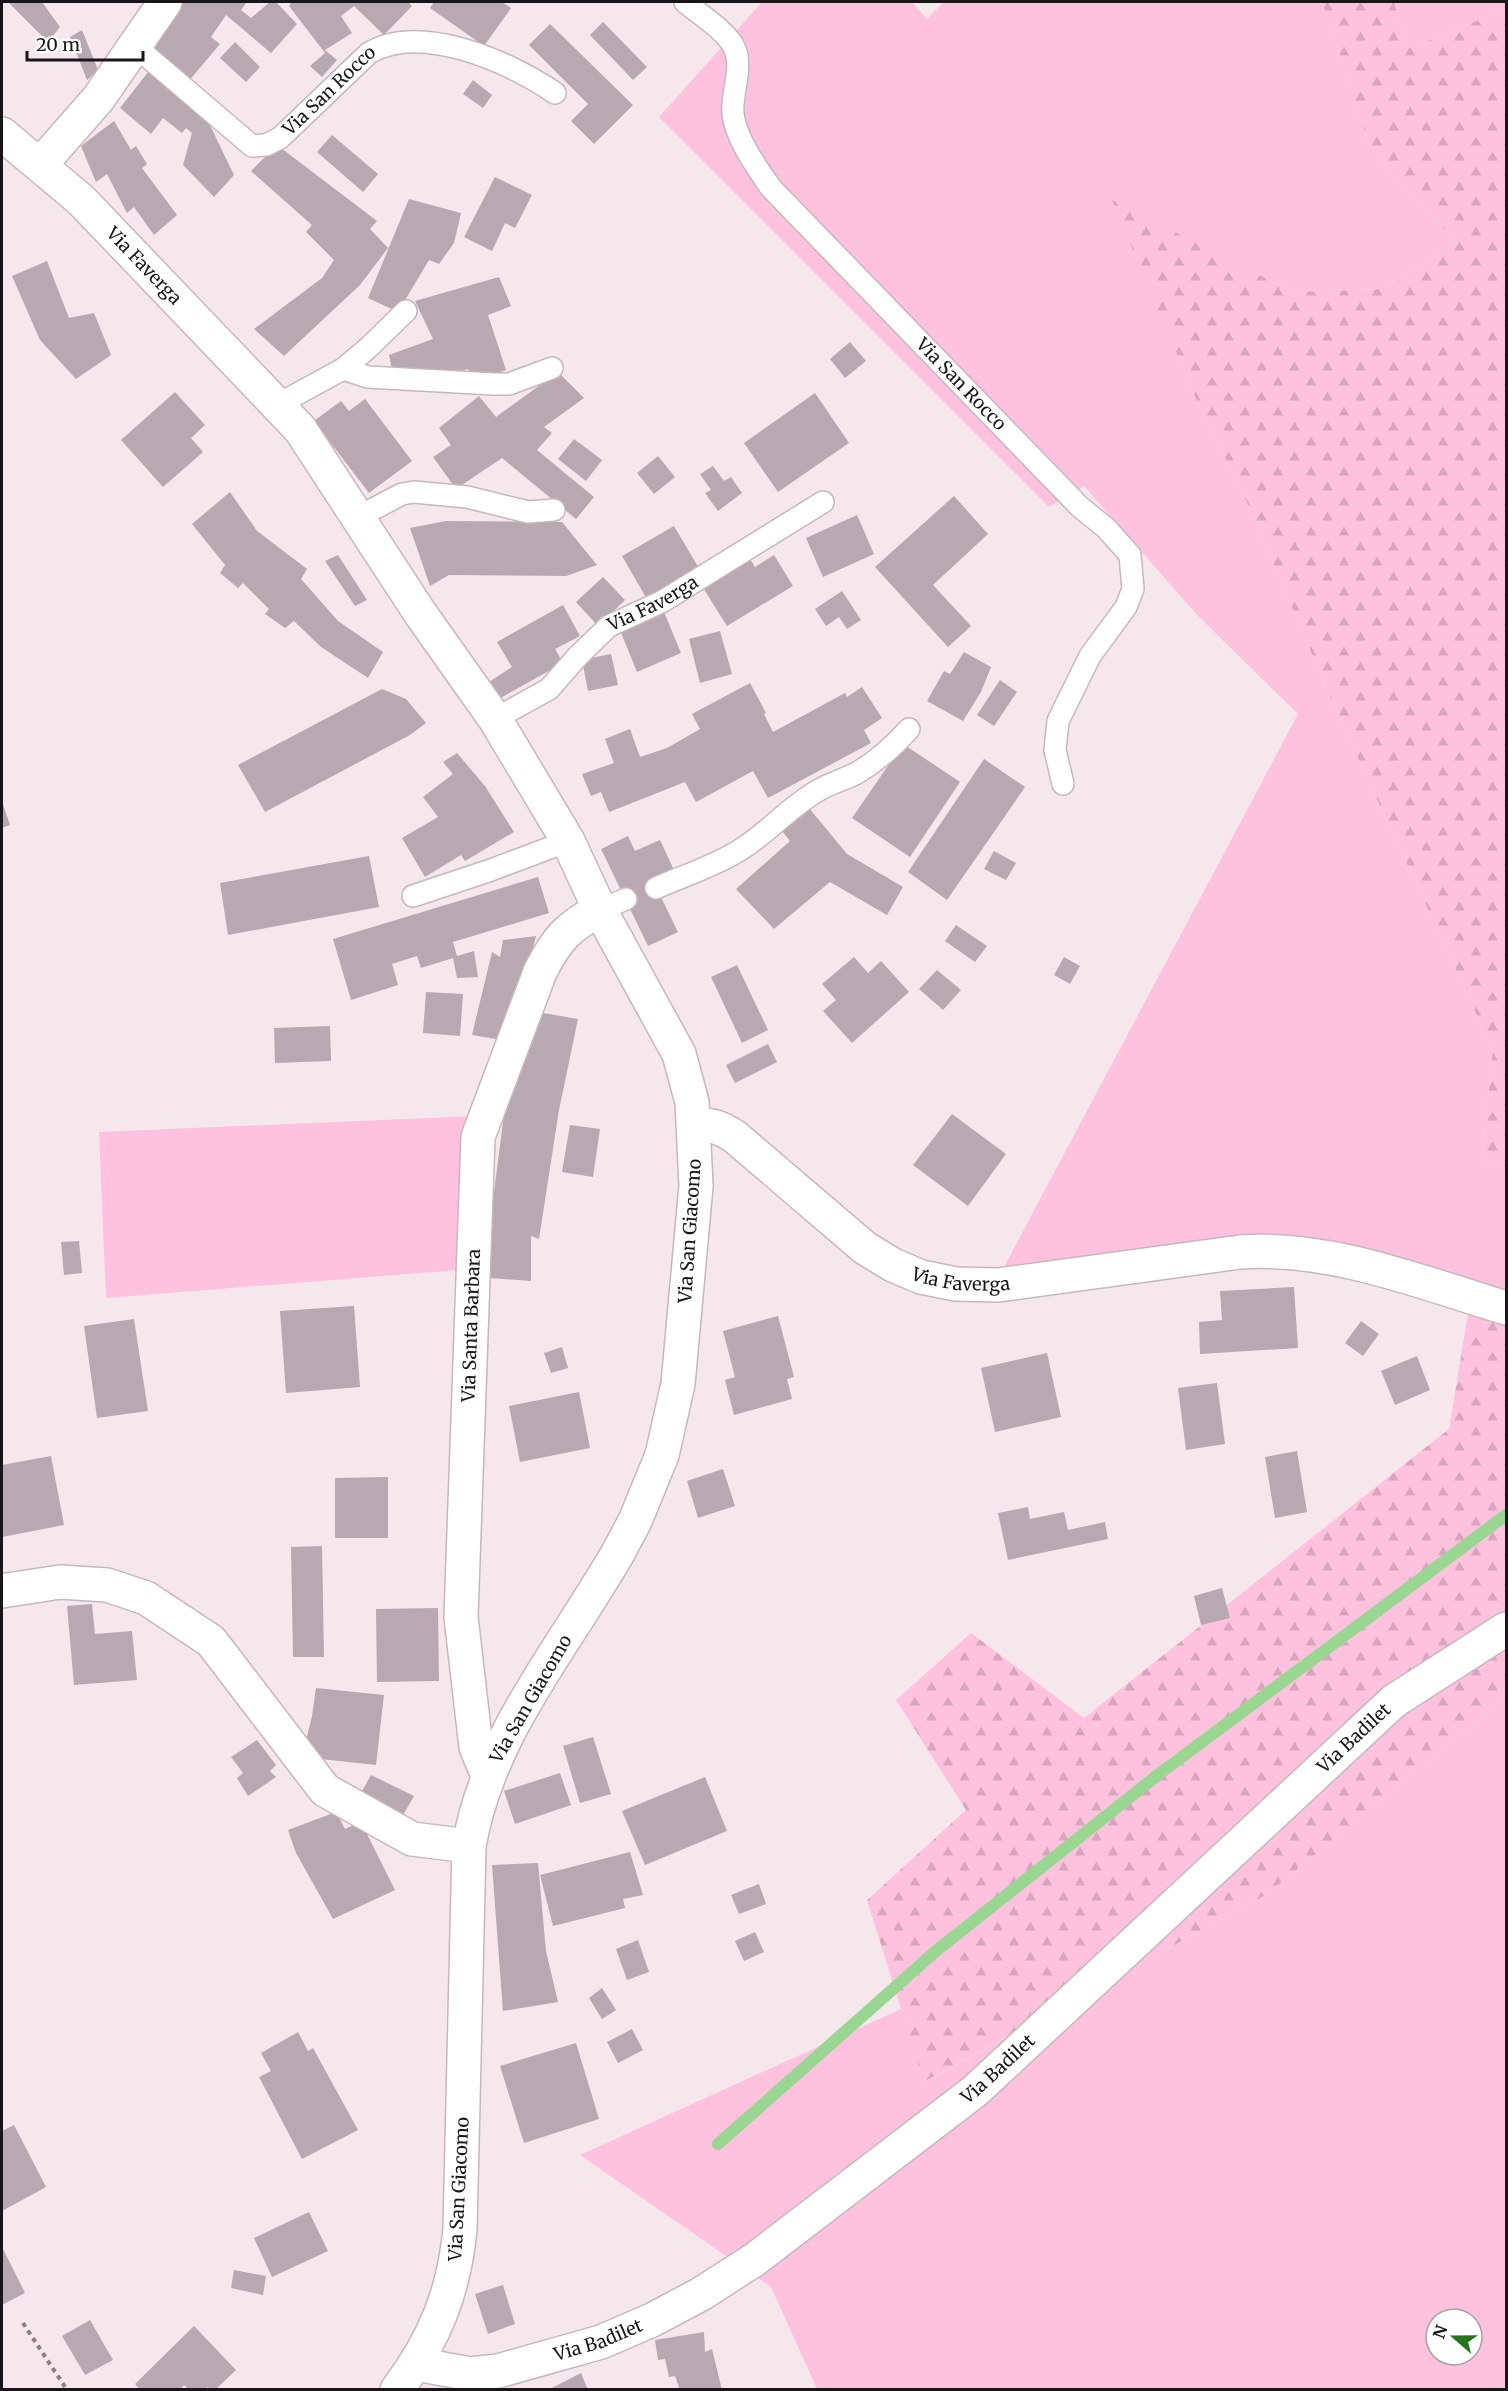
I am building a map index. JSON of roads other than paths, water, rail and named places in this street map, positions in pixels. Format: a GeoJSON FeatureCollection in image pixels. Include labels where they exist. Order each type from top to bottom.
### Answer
{"type":"FeatureCollection","features":[{"type":"Feature","properties":{"kind":"street"},"geometry":{"type":"LineString","coordinates":[[39,165],[98,99],[165,2]]}},
{"type":"Feature","properties":{"kind":"street","name":"Via Faverga"},"geometry":{"type":"LineString","coordinates":[[2,134],[81,200],[300,429],[420,613],[495,719],[568,841],[613,904],[679,1054],[687,1079],[694,1124],[709,1124],[721,1128],[865,1248],[893,1265],[921,1277],[956,1284],[998,1285],[1240,1252],[1270,1250],[1316,1254],[1367,1266],[1506,1308]]}},
{"type":"Feature","properties":{"kind":"street","name":"Via Santa Barbara"},"geometry":{"type":"LineString","coordinates":[[488,1776],[476,1747],[461,1617],[478,1137],[550,951],[562,935],[579,921],[613,904]]}},
{"type":"Feature","properties":{"kind":"street","name":"Via San Giacomo"},"geometry":{"type":"LineString","coordinates":[[407,2377],[434,2331],[452,2282],[457,2260],[460,2229],[470,1846],[473,1822],[488,1776],[516,1719],[635,1521],[662,1455],[678,1384],[694,1207],[694,1124]]}},
{"type":"Feature","properties":{"kind":"street"},"geometry":{"type":"LineString","coordinates":[[2,1591],[60,1581],[107,1585],[146,1598],[210,1641],[326,1790],[412,1839],[470,1846]]}},
{"type":"Feature","properties":{"kind":"street","name":"Via Badilet"},"geometry":{"type":"LineString","coordinates":[[407,2377],[498,2371],[601,2342],[652,2320],[701,2294],[754,2260],[975,2091],[1394,1701],[1506,1629]]}},
{"type":"Feature","properties":{"kind":"lane","name":"Via San Rocco"},"geometry":{"type":"LineString","coordinates":[[685,2],[728,38],[736,51],[733,115],[750,156],[771,188],[1072,499],[1106,528],[1130,555],[1133,589],[1126,607],[1090,656],[1058,721],[1055,750],[1063,784]]}},
{"type":"Feature","properties":{"kind":"lane","name":"Via San Rocco"},"geometry":{"type":"LineString","coordinates":[[135,46],[252,146],[266,145],[280,138],[369,53],[380,46],[393,43],[423,42],[482,56],[532,78],[555,93]]}},
{"type":"Feature","properties":{"kind":"lane"},"geometry":{"type":"LineString","coordinates":[[277,405],[343,369],[406,311]]}},
{"type":"Feature","properties":{"kind":"lane"},"geometry":{"type":"LineString","coordinates":[[343,369],[368,377],[509,384],[552,368]]}},
{"type":"Feature","properties":{"kind":"lane"},"geometry":{"type":"LineString","coordinates":[[358,517],[402,494],[414,492],[467,497],[528,512],[554,510]]}},
{"type":"Feature","properties":{"kind":"lane","name":"Via Faverga"},"geometry":{"type":"LineString","coordinates":[[495,719],[549,689],[578,656],[609,627],[663,601],[823,502]]}},
{"type":"Feature","properties":{"kind":"lane"},"geometry":{"type":"LineString","coordinates":[[656,888],[738,852],[820,789],[858,772],[877,759],[893,747],[909,729]]}},
{"type":"Feature","properties":{"kind":"lane"},"geometry":{"type":"LineString","coordinates":[[413,896],[568,841]]}},
{"type":"Feature","properties":{"kind":"waterway"},"geometry":{"type":"LineString","coordinates":[[718,2144],[936,1951],[1159,1774],[1506,1515]]}}]}
